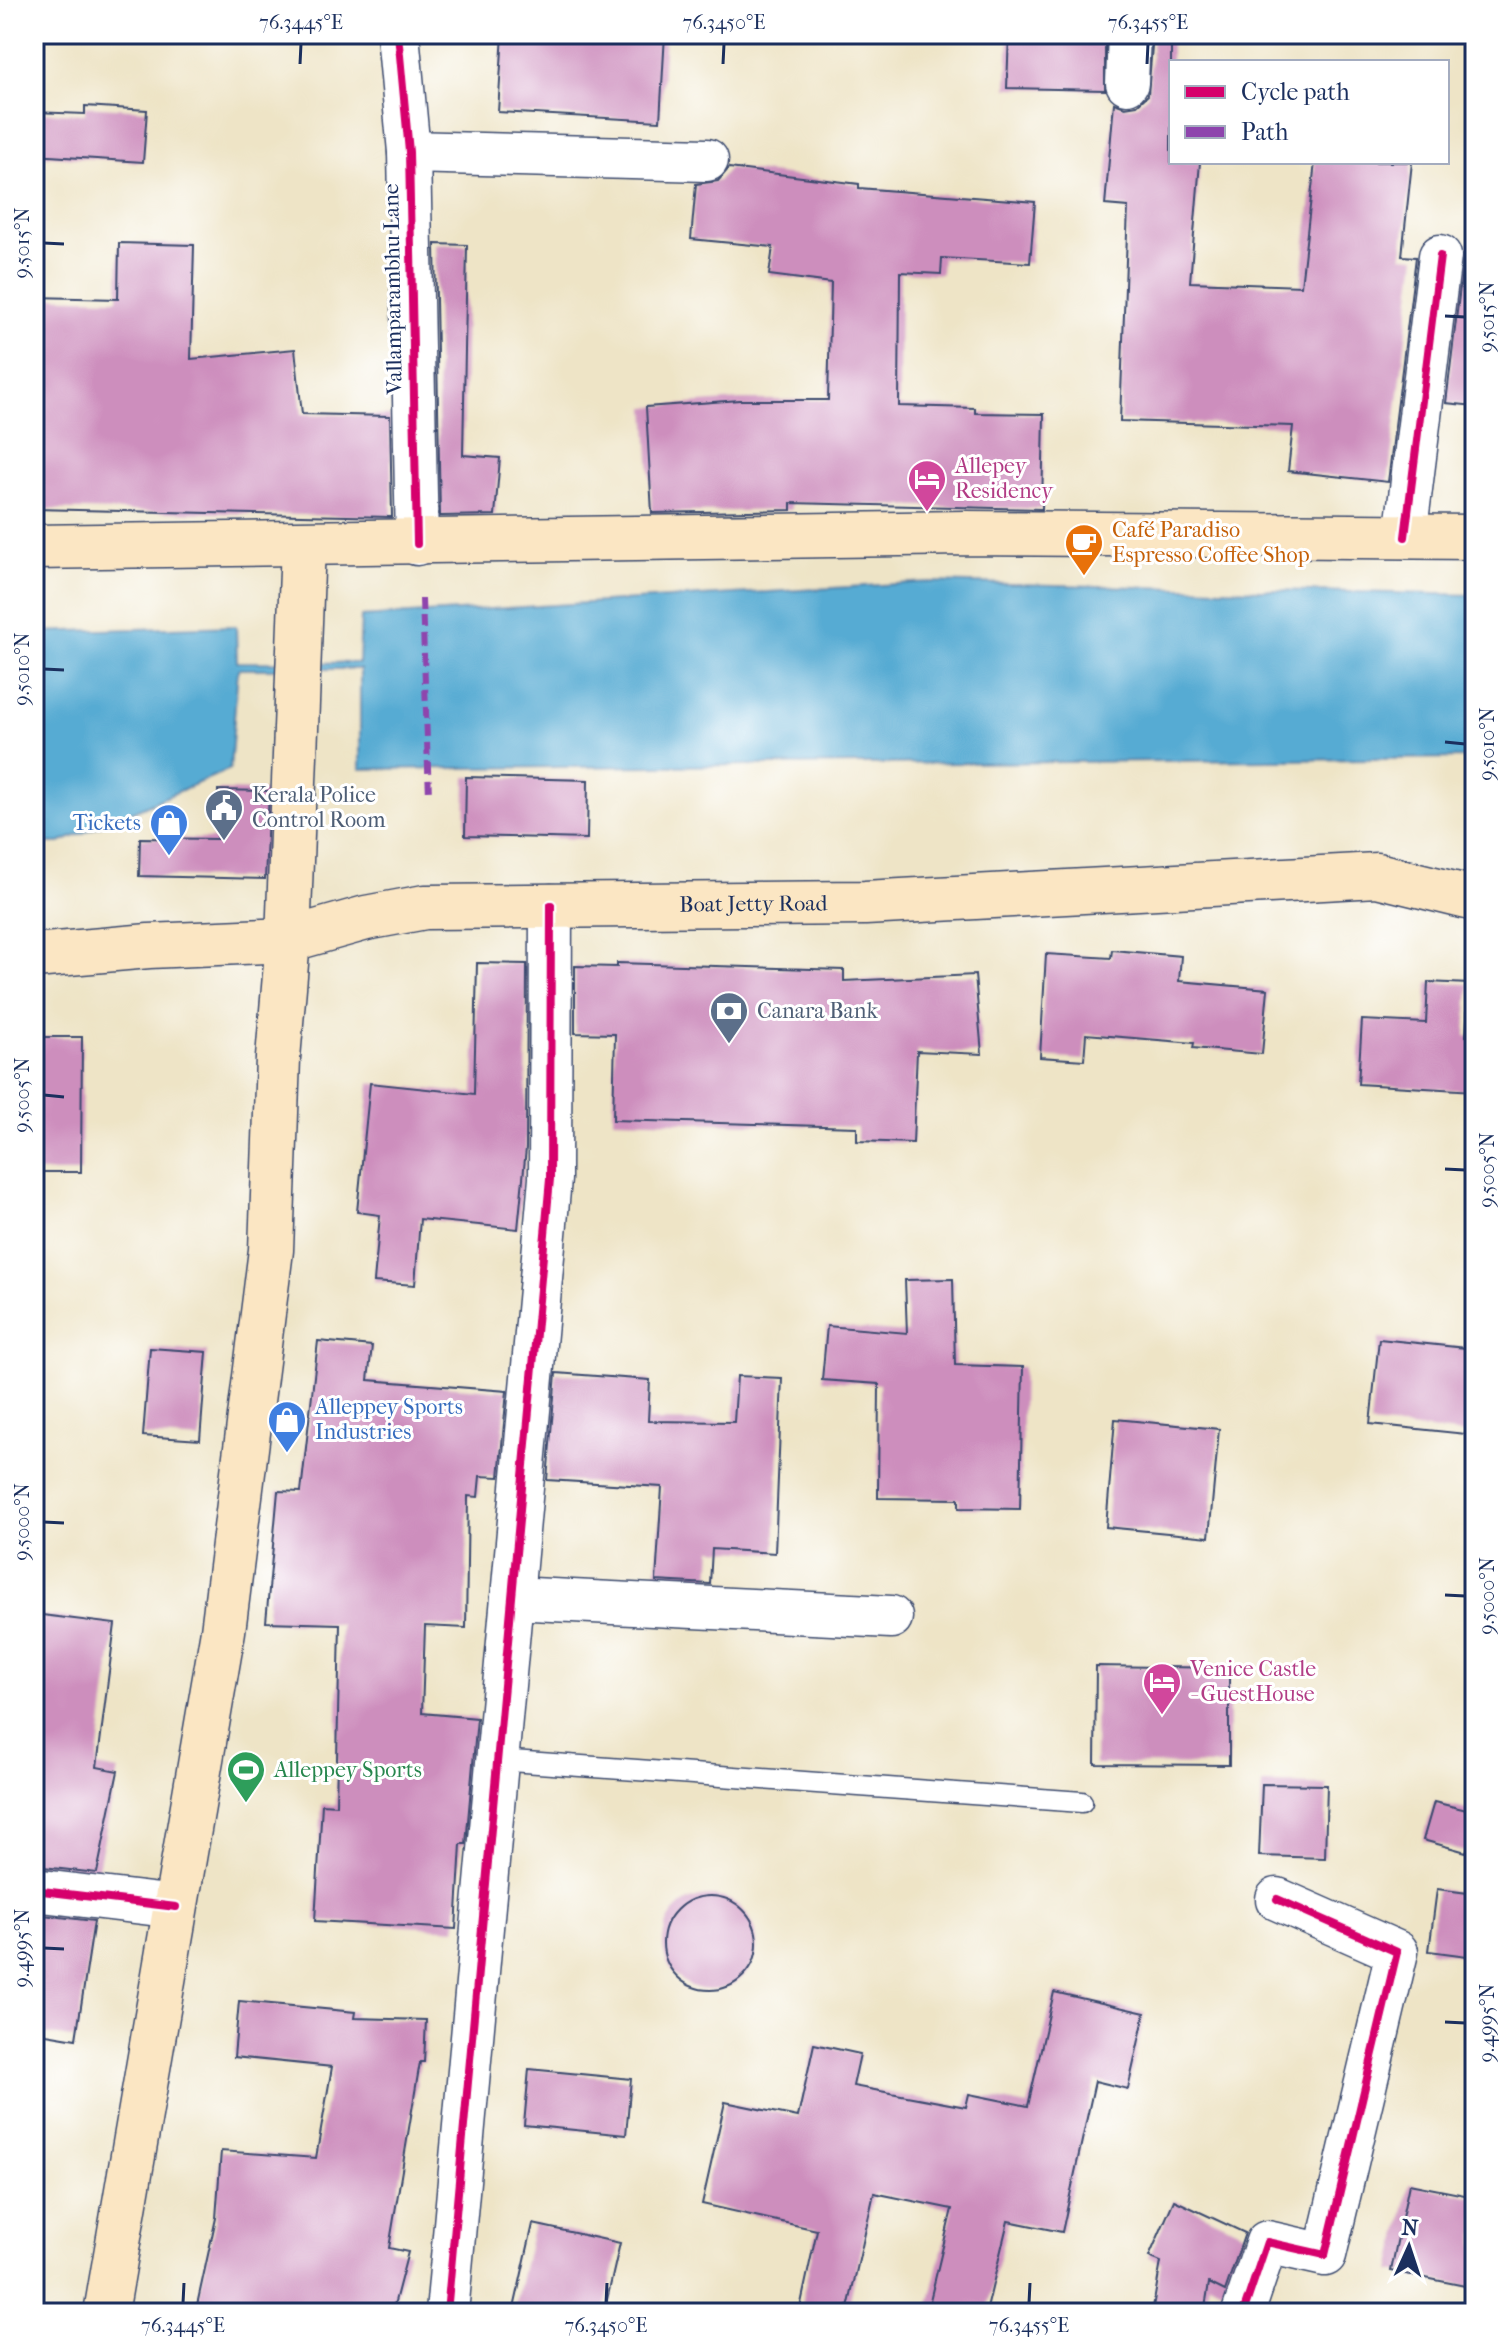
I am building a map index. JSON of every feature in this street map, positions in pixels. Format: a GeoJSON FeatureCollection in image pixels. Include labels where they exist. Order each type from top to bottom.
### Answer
{"type":"FeatureCollection","features":[{"type":"Feature","properties":{"kind":"main road"},"geometry":{"type":"LineString","coordinates":[[34,547],[417,544],[965,533],[1475,537]]}},
{"type":"Feature","properties":{"kind":"main road"},"geometry":{"type":"LineString","coordinates":[[106,2313],[223,1631],[271,1250],[278,1058],[288,940],[303,544]]}},
{"type":"Feature","properties":{"kind":"main road","name":"Boat Jetty Road"},"geometry":{"type":"LineString","coordinates":[[34,956],[149,946],[288,940],[366,918],[425,907],[865,903],[1377,875],[1475,899]]}},
{"type":"Feature","properties":{"kind":"street","name":"Vallamparambhu Lane"},"geometry":{"type":"LineString","coordinates":[[398,34],[409,152],[417,544]]}},
{"type":"Feature","properties":{"kind":"street"},"geometry":{"type":"LineString","coordinates":[[1127,83],[1129,34]]}},
{"type":"Feature","properties":{"kind":"street"},"geometry":{"type":"LineString","coordinates":[[409,152],[707,160]]}},
{"type":"Feature","properties":{"kind":"street"},"geometry":{"type":"LineString","coordinates":[[1405,537],[1440,256]]}},
{"type":"Feature","properties":{"kind":"street"},"geometry":{"type":"LineString","coordinates":[[447,2313],[550,1179],[551,905]]}},
{"type":"Feature","properties":{"kind":"street"},"geometry":{"type":"LineString","coordinates":[[512,1598],[891,1617]]}},
{"type":"Feature","properties":{"kind":"street"},"geometry":{"type":"LineString","coordinates":[[34,1890],[176,1907]]}},
{"type":"Feature","properties":{"kind":"street"},"geometry":{"type":"LineString","coordinates":[[1243,2313],[1267,2242],[1325,2255],[1397,1952],[1277,1899]]}},
{"type":"Feature","properties":{"kind":"lane"},"geometry":{"type":"LineString","coordinates":[[497,1760],[1082,1802]]}},
{"type":"Feature","properties":{"kind":"water"},"geometry":{"type":"Polygon","coordinates":[[[929,582],[1475,595],[1475,758],[360,769],[360,669],[238,669],[230,769],[60,843],[34,843],[34,632],[236,626],[237,662],[359,663],[361,617],[929,582]]]}},
{"type":"Feature","properties":{"kind":"building"},"geometry":{"type":"Polygon","coordinates":[[[503,34],[665,34],[660,121],[498,112],[503,34]]]}},
{"type":"Feature","properties":{"kind":"building"},"geometry":{"type":"Polygon","coordinates":[[[1009,34],[1105,34],[1105,90],[1007,88],[1009,34]]]}},
{"type":"Feature","properties":{"kind":"building"},"geometry":{"type":"Polygon","coordinates":[[[1153,34],[1171,34],[1169,164],[1200,164],[1190,282],[1301,286],[1315,164],[1412,164],[1402,256],[1416,257],[1388,482],[1288,471],[1293,426],[1120,421],[1128,207],[1105,205],[1114,103],[1125,107],[1137,105],[1148,95],[1153,34]]]}},
{"type":"Feature","properties":{"kind":"building"},"geometry":{"type":"Polygon","coordinates":[[[85,106],[147,110],[143,162],[34,155],[34,112],[85,114],[85,106]]]}},
{"type":"Feature","properties":{"kind":"building"},"geometry":{"type":"Polygon","coordinates":[[[729,168],[859,184],[859,188],[1035,202],[1030,263],[942,258],[941,274],[900,272],[899,406],[975,408],[975,413],[1044,414],[1042,509],[791,503],[791,510],[652,513],[646,407],[740,400],[828,400],[831,283],[769,275],[773,247],[691,239],[696,184],[718,181],[729,168]]]}},
{"type":"Feature","properties":{"kind":"building"},"geometry":{"type":"Polygon","coordinates":[[[119,243],[194,245],[191,359],[295,349],[302,414],[390,416],[392,517],[34,509],[35,297],[118,299],[119,243]]]}},
{"type":"Feature","properties":{"kind":"building"},"geometry":{"type":"Polygon","coordinates":[[[435,244],[467,245],[463,455],[500,458],[495,515],[440,516],[435,244]]]}},
{"type":"Feature","properties":{"kind":"building"},"geometry":{"type":"Polygon","coordinates":[[[1463,262],[1475,263],[1475,406],[1446,403],[1463,262]]]}},
{"type":"Feature","properties":{"kind":"building"},"geometry":{"type":"Polygon","coordinates":[[[466,777],[588,780],[587,839],[465,836],[466,777]]]}},
{"type":"Feature","properties":{"kind":"building"},"geometry":{"type":"Polygon","coordinates":[[[218,790],[269,791],[265,879],[139,876],[140,838],[217,839],[218,790]]]}},
{"type":"Feature","properties":{"kind":"building"},"geometry":{"type":"Polygon","coordinates":[[[1112,950],[1181,956],[1179,981],[1268,989],[1262,1054],[1193,1048],[1194,1043],[1086,1034],[1084,1060],[1040,1057],[1046,954],[1111,958],[1112,950]]]}},
{"type":"Feature","properties":{"kind":"building"},"geometry":{"type":"Polygon","coordinates":[[[477,963],[527,964],[526,1148],[518,1229],[420,1219],[415,1285],[374,1282],[380,1215],[357,1212],[370,1083],[474,1094],[477,963]]]}},
{"type":"Feature","properties":{"kind":"building","name":"Canara Bank"},"geometry":{"type":"Polygon","coordinates":[[[617,963],[844,970],[844,981],[975,975],[982,1054],[917,1051],[913,1143],[857,1141],[857,1127],[613,1120],[615,1034],[575,1033],[575,966],[617,967],[617,963]]]}},
{"type":"Feature","properties":{"kind":"building"},"geometry":{"type":"Polygon","coordinates":[[[1428,982],[1469,984],[1466,1036],[1475,1037],[1475,1091],[1358,1084],[1362,1020],[1426,1023],[1428,982]]]}},
{"type":"Feature","properties":{"kind":"building"},"geometry":{"type":"Polygon","coordinates":[[[34,1037],[82,1037],[81,1172],[34,1172],[34,1037]]]}},
{"type":"Feature","properties":{"kind":"building"},"geometry":{"type":"Polygon","coordinates":[[[953,1279],[955,1365],[1023,1367],[1020,1509],[959,1508],[959,1499],[878,1498],[879,1384],[822,1380],[827,1326],[907,1333],[905,1280],[953,1279]]]}},
{"type":"Feature","properties":{"kind":"building"},"geometry":{"type":"Polygon","coordinates":[[[1379,1339],[1475,1349],[1475,1435],[1370,1424],[1379,1339]]]}},
{"type":"Feature","properties":{"kind":"building"},"geometry":{"type":"Polygon","coordinates":[[[318,1341],[372,1346],[368,1380],[507,1391],[499,1477],[480,1476],[478,1497],[468,1496],[466,1628],[425,1626],[422,1713],[477,1718],[466,1844],[461,1844],[456,1929],[315,1921],[322,1804],[336,1805],[340,1624],[266,1622],[278,1491],[301,1492],[318,1341]]]}},
{"type":"Feature","properties":{"kind":"building"},"geometry":{"type":"Polygon","coordinates":[[[150,1348],[207,1352],[200,1440],[143,1436],[150,1348]]]}},
{"type":"Feature","properties":{"kind":"building"},"geometry":{"type":"Polygon","coordinates":[[[556,1373],[650,1380],[648,1421],[734,1422],[737,1376],[782,1378],[775,1553],[712,1549],[710,1584],[656,1581],[662,1487],[547,1480],[556,1373]]]}},
{"type":"Feature","properties":{"kind":"building"},"geometry":{"type":"Polygon","coordinates":[[[1115,1419],[1219,1429],[1209,1537],[1106,1527],[1115,1419]]]}},
{"type":"Feature","properties":{"kind":"building"},"geometry":{"type":"Polygon","coordinates":[[[34,1614],[115,1624],[97,1767],[118,1771],[97,1873],[34,1866],[34,1614]]]}},
{"type":"Feature","properties":{"kind":"building","name":"Venice Castle - GuestHouse"},"geometry":{"type":"Polygon","coordinates":[[[1096,1666],[1229,1668],[1229,1765],[1095,1764],[1096,1666]]]}},
{"type":"Feature","properties":{"kind":"building"},"geometry":{"type":"Polygon","coordinates":[[[1262,1784],[1327,1785],[1325,1858],[1259,1856],[1262,1784]]]}},
{"type":"Feature","properties":{"kind":"building"},"geometry":{"type":"Polygon","coordinates":[[[1434,1802],[1475,1812],[1475,1831],[1466,1852],[1423,1840],[1434,1802]]]}},
{"type":"Feature","properties":{"kind":"building"},"geometry":{"type":"Polygon","coordinates":[[[1437,1889],[1475,1894],[1475,1957],[1429,1951],[1437,1889]]]}},
{"type":"Feature","properties":{"kind":"building"},"geometry":{"type":"Polygon","coordinates":[[[710,1896],[728,1900],[743,1910],[753,1925],[757,1943],[753,1961],[743,1976],[728,1986],[710,1990],[692,1986],[677,1976],[667,1961],[663,1943],[667,1925],[677,1910],[692,1900],[710,1896]]]}},
{"type":"Feature","properties":{"kind":"building"},"geometry":{"type":"Polygon","coordinates":[[[34,1914],[94,1921],[76,2039],[34,2032],[34,1914]]]}},
{"type":"Feature","properties":{"kind":"building"},"geometry":{"type":"Polygon","coordinates":[[[1054,1992],[1145,2013],[1128,2089],[1095,2081],[1062,2232],[1008,2221],[986,2313],[927,2313],[952,2209],[874,2193],[847,2313],[799,2313],[817,2230],[702,2204],[725,2102],[798,2117],[814,2044],[860,2054],[853,2086],[966,2107],[969,2094],[1028,2106],[1054,1992]]]}},
{"type":"Feature","properties":{"kind":"building"},"geometry":{"type":"Polygon","coordinates":[[[239,2001],[355,2012],[354,2018],[426,2020],[424,2062],[420,2062],[389,2248],[408,2252],[392,2313],[234,2313],[197,2305],[216,2218],[221,2151],[316,2158],[332,2067],[234,2057],[239,2001]]]}},
{"type":"Feature","properties":{"kind":"building"},"geometry":{"type":"Polygon","coordinates":[[[529,2069],[631,2079],[626,2135],[524,2125],[529,2069]]]}},
{"type":"Feature","properties":{"kind":"building"},"geometry":{"type":"Polygon","coordinates":[[[1409,2184],[1475,2197],[1475,2288],[1391,2271],[1409,2184]]]}},
{"type":"Feature","properties":{"kind":"building"},"geometry":{"type":"Polygon","coordinates":[[[1174,2200],[1245,2233],[1225,2291],[1209,2283],[1204,2313],[1152,2313],[1161,2262],[1149,2257],[1174,2200]]]}},
{"type":"Feature","properties":{"kind":"building"},"geometry":{"type":"Polygon","coordinates":[[[533,2224],[620,2243],[604,2313],[513,2313],[533,2224]]]}},
{"type":"Feature","properties":{"kind":"marked path"},"geometry":{"type":"LineString","coordinates":[[422,599],[429,796]]}},
{"type":"Feature","properties":{"kind":"cycle path"},"geometry":{"type":"LineString","coordinates":[[398,34],[409,152],[417,544]]}},
{"type":"Feature","properties":{"kind":"cycle path"},"geometry":{"type":"LineString","coordinates":[[1405,537],[1440,256]]}},
{"type":"Feature","properties":{"kind":"cycle path"},"geometry":{"type":"LineString","coordinates":[[447,2313],[550,1179],[551,905]]}},
{"type":"Feature","properties":{"kind":"cycle path"},"geometry":{"type":"LineString","coordinates":[[34,1890],[176,1907]]}},
{"type":"Feature","properties":{"kind":"cycle path"},"geometry":{"type":"LineString","coordinates":[[1243,2313],[1267,2242],[1325,2255],[1397,1952],[1277,1899]]}},
{"type":"Feature","properties":{"kind":"place","name":"Allepey Residency"},"geometry":{"type":"Point","coordinates":[927,513]}},
{"type":"Feature","properties":{"kind":"place","name":"Café Paradiso Espresso Coffee Shop"},"geometry":{"type":"Point","coordinates":[1084,577]}},
{"type":"Feature","properties":{"kind":"place","name":"Kerala Police Control Room"},"geometry":{"type":"Point","coordinates":[224,842]}},
{"type":"Feature","properties":{"kind":"place","name":"Tickets"},"geometry":{"type":"Point","coordinates":[169,857]}},
{"type":"Feature","properties":{"kind":"place","name":"Canara Bank"},"geometry":{"type":"Point","coordinates":[729,1045]}},
{"type":"Feature","properties":{"kind":"place","name":"Alleppey Sports Industries"},"geometry":{"type":"Point","coordinates":[287,1454]}},
{"type":"Feature","properties":{"kind":"place","name":"Venice Castle - GuestHouse"},"geometry":{"type":"Point","coordinates":[1162,1716]}},
{"type":"Feature","properties":{"kind":"place","name":"Alleppey Sports"},"geometry":{"type":"Point","coordinates":[246,1804]}}]}
